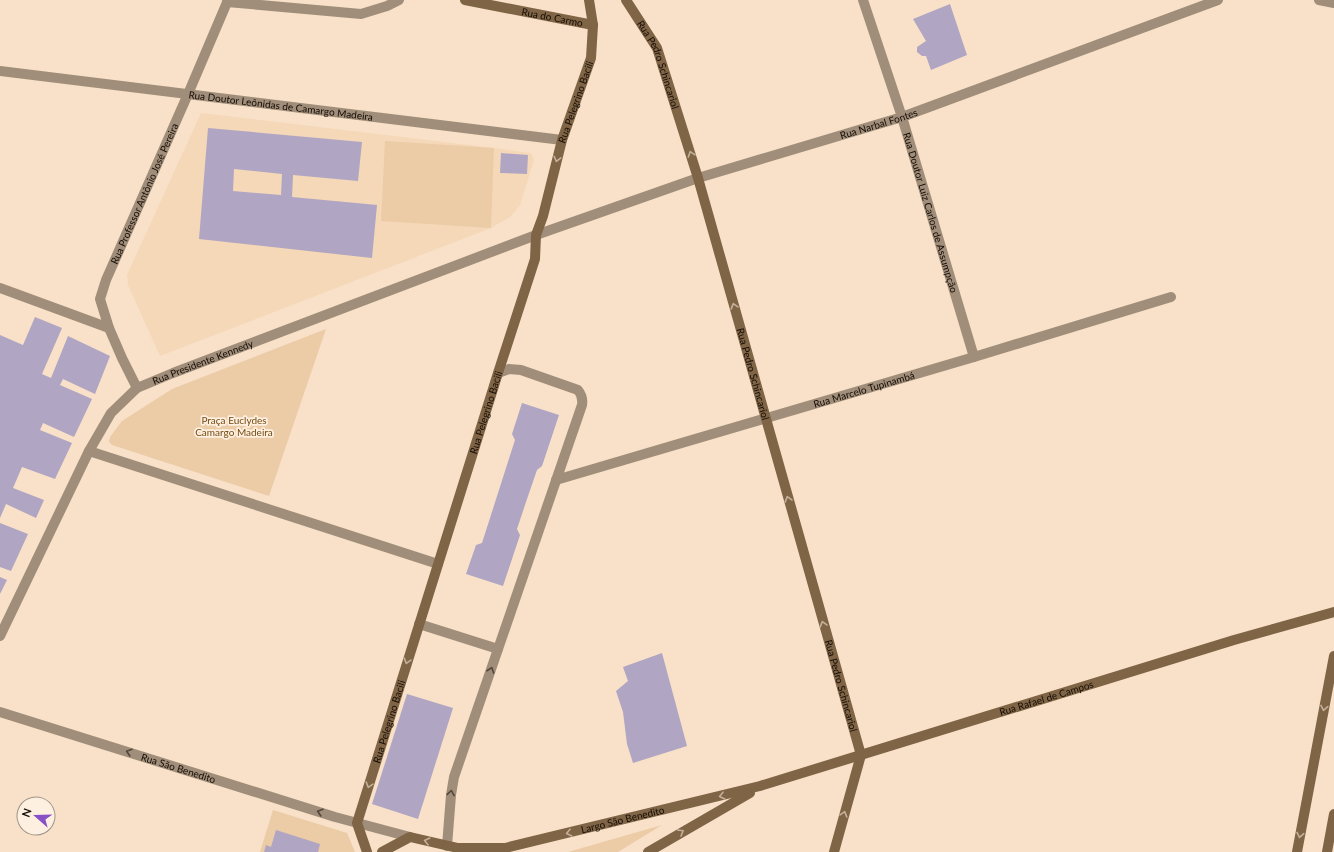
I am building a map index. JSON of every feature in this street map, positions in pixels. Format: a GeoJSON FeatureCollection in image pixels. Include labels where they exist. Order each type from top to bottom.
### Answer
{"type":"FeatureCollection","features":[{"type":"Feature","properties":{"kind":"street"},"geometry":{"type":"LineString","coordinates":[[228,1],[361,14],[387,6],[398,0]]}},
{"type":"Feature","properties":{"kind":"street","name":"Rua do Carmo"},"geometry":{"type":"LineString","coordinates":[[465,0],[593,25]]}},
{"type":"Feature","properties":{"kind":"street","name":"Rua Pelegrino Bacili"},"geometry":{"type":"LineString","coordinates":[[357,823],[535,259],[536,235],[543,216],[562,140],[591,58],[593,25],[589,0]]}},
{"type":"Feature","properties":{"kind":"street","name":"Rua Pedro Schincariol"},"geometry":{"type":"LineString","coordinates":[[626,0],[657,48],[698,178],[861,756]]}},
{"type":"Feature","properties":{"kind":"street","name":"Rua Doutor Luiz Carlos de Assumpção"},"geometry":{"type":"LineString","coordinates":[[863,0],[902,117],[974,357]]}},
{"type":"Feature","properties":{"kind":"street","name":"Rua Narbal Fontes"},"geometry":{"type":"LineString","coordinates":[[536,235],[698,178],[902,117],[1218,0]]}},
{"type":"Feature","properties":{"kind":"street"},"geometry":{"type":"LineString","coordinates":[[1319,0],[1334,3]]}},
{"type":"Feature","properties":{"kind":"street","name":"Rua Professor Antônio José Pereira"},"geometry":{"type":"LineString","coordinates":[[137,388],[109,328],[100,299],[106,280],[228,1]]}},
{"type":"Feature","properties":{"kind":"street","name":"Rua Doutor Leônidas de Camargo Madeira"},"geometry":{"type":"LineString","coordinates":[[0,71],[562,140]]}},
{"type":"Feature","properties":{"kind":"street","name":"Rua Presidente Kennedy"},"geometry":{"type":"LineString","coordinates":[[0,636],[89,451],[111,413],[137,388],[536,235]]}},
{"type":"Feature","properties":{"kind":"street"},"geometry":{"type":"LineString","coordinates":[[0,288],[109,328]]}},
{"type":"Feature","properties":{"kind":"street","name":"Rua Marcelo Tupinambá"},"geometry":{"type":"LineString","coordinates":[[556,480],[974,357],[1170,297]]}},
{"type":"Feature","properties":{"kind":"street"},"geometry":{"type":"LineString","coordinates":[[447,846],[454,776],[583,400],[578,390],[521,370],[509,370],[498,373]]}},
{"type":"Feature","properties":{"kind":"street"},"geometry":{"type":"LineString","coordinates":[[89,451],[438,564]]}},
{"type":"Feature","properties":{"kind":"street","name":"Rua Rafael de Campos"},"geometry":{"type":"LineString","coordinates":[[760,786],[1234,640],[1334,612]]}},
{"type":"Feature","properties":{"kind":"street"},"geometry":{"type":"LineString","coordinates":[[419,624],[498,649]]}},
{"type":"Feature","properties":{"kind":"street"},"geometry":{"type":"LineString","coordinates":[[1296,852],[1334,656]]}},
{"type":"Feature","properties":{"kind":"street","name":"Rua São Benedito"},"geometry":{"type":"LineString","coordinates":[[0,712],[357,823]]}},
{"type":"Feature","properties":{"kind":"street"},"geometry":{"type":"LineString","coordinates":[[834,852],[861,756]]}},
{"type":"Feature","properties":{"kind":"street"},"geometry":{"type":"LineString","coordinates":[[648,852],[760,786]]}},
{"type":"Feature","properties":{"kind":"street","name":"Largo São Benedito"},"geometry":{"type":"LineString","coordinates":[[357,823],[460,850],[505,848],[760,786]]}},
{"type":"Feature","properties":{"kind":"street"},"geometry":{"type":"LineString","coordinates":[[1327,852],[1334,814]]}},
{"type":"Feature","properties":{"kind":"street"},"geometry":{"type":"LineString","coordinates":[[357,823],[367,852]]}},
{"type":"Feature","properties":{"kind":"street"},"geometry":{"type":"LineString","coordinates":[[382,852],[410,837]]}},
{"type":"Feature","properties":{"kind":"shaded area"},"geometry":{"type":"Polygon","coordinates":[[[201,113],[531,153],[534,160],[520,205],[510,217],[491,228],[160,356],[128,285],[127,275],[201,113]]]}},
{"type":"Feature","properties":{"kind":"green space"},"geometry":{"type":"Polygon","coordinates":[[[385,141],[494,148],[491,228],[381,221],[385,141]]]}},
{"type":"Feature","properties":{"kind":"green space","name":"Praça Euclydes Camargo Madeira"},"geometry":{"type":"Polygon","coordinates":[[[326,329],[269,496],[112,445],[109,442],[110,437],[122,421],[172,389],[326,329]]]}},
{"type":"Feature","properties":{"kind":"green space"},"geometry":{"type":"Polygon","coordinates":[[[273,810],[347,833],[355,852],[260,852],[273,810]]]}},
{"type":"Feature","properties":{"kind":"green space"},"geometry":{"type":"Polygon","coordinates":[[[662,825],[618,852],[568,852],[662,825]]]}},
{"type":"Feature","properties":{"kind":"building"},"geometry":{"type":"Polygon","coordinates":[[[950,4],[967,55],[931,70],[926,56],[922,56],[917,52],[917,47],[926,41],[913,19],[950,4]]]}},
{"type":"Feature","properties":{"kind":"building"},"geometry":{"type":"Polygon","coordinates":[[[208,128],[362,142],[358,181],[293,175],[292,197],[377,205],[372,258],[199,239],[208,128]],[[234,169],[233,191],[281,195],[282,174],[234,169]]]}},
{"type":"Feature","properties":{"kind":"building"},"geometry":{"type":"Polygon","coordinates":[[[501,153],[528,155],[527,174],[500,173],[501,153]]]}},
{"type":"Feature","properties":{"kind":"building"},"geometry":{"type":"Polygon","coordinates":[[[35,317],[62,328],[42,374],[51,378],[68,336],[110,356],[95,394],[63,379],[60,385],[92,399],[74,437],[43,423],[40,430],[72,443],[55,479],[22,467],[13,488],[44,500],[36,518],[6,504],[0,518],[0,335],[23,345],[35,317]]]}},
{"type":"Feature","properties":{"kind":"building"},"geometry":{"type":"Polygon","coordinates":[[[522,403],[559,415],[542,466],[537,470],[517,529],[520,535],[503,586],[466,574],[476,545],[482,543],[515,440],[512,434],[522,403]]]}},
{"type":"Feature","properties":{"kind":"building"},"geometry":{"type":"Polygon","coordinates":[[[0,523],[28,534],[11,571],[0,567],[0,523]]]}},
{"type":"Feature","properties":{"kind":"building"},"geometry":{"type":"Polygon","coordinates":[[[0,577],[7,580],[0,594],[0,577]]]}},
{"type":"Feature","properties":{"kind":"building"},"geometry":{"type":"Polygon","coordinates":[[[662,653],[687,746],[633,763],[627,744],[623,712],[616,691],[628,681],[623,667],[662,653]]]}},
{"type":"Feature","properties":{"kind":"building"},"geometry":{"type":"Polygon","coordinates":[[[407,694],[453,708],[418,819],[372,804],[407,694]]]}},
{"type":"Feature","properties":{"kind":"building"},"geometry":{"type":"Polygon","coordinates":[[[276,830],[320,844],[318,852],[264,852],[266,845],[271,847],[276,830]]]}}]}
